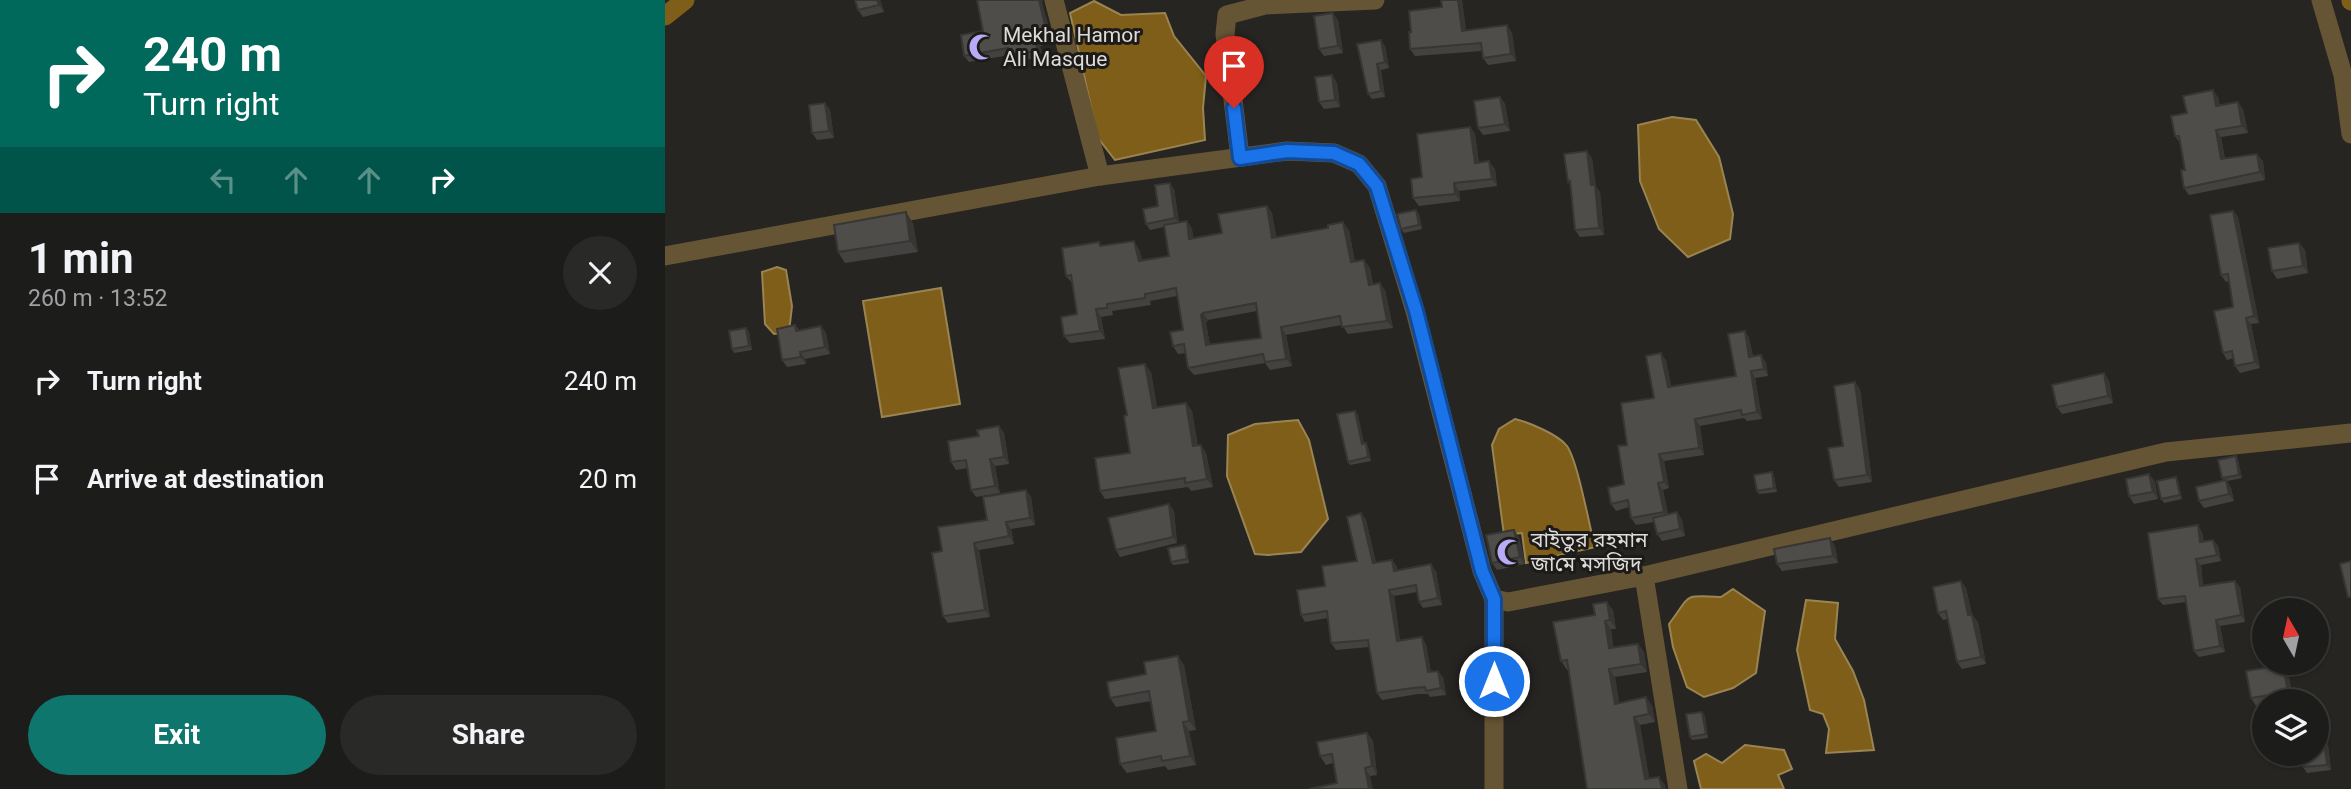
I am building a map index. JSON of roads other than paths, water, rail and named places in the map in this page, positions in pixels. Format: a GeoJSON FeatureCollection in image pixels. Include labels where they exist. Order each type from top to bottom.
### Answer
{"type":"FeatureCollection","features":[{"type":"Feature","properties":{"kind":"street"},"geometry":{"type":"LineString","coordinates":[[1054,0],[1100,176]]}},
{"type":"Feature","properties":{"kind":"street"},"geometry":{"type":"LineString","coordinates":[[1240,158],[1225,34],[1227,15],[1265,5],[1375,0]]}},
{"type":"Feature","properties":{"kind":"street"},"geometry":{"type":"LineString","coordinates":[[2321,0],[2343,75],[2351,134]]}},
{"type":"Feature","properties":{"kind":"street"},"geometry":{"type":"LineString","coordinates":[[665,256],[1100,176],[1287,151],[1334,153],[1359,164],[1377,186],[1416,311],[1482,571],[1494,599],[1493,789]]}},
{"type":"Feature","properties":{"kind":"street"},"geometry":{"type":"LineString","coordinates":[[1494,599],[1508,602],[1644,576],[2166,452],[2351,433]]}},
{"type":"Feature","properties":{"kind":"street"},"geometry":{"type":"LineString","coordinates":[[1644,576],[1678,789]]}},
{"type":"Feature","properties":{"kind":"waterway"},"geometry":{"type":"LineString","coordinates":[[665,16],[685,0]]}},
{"type":"Feature","properties":{"kind":"place","name":"Mekhal Hamor Ali Masque"},"geometry":{"type":"Point","coordinates":[982,47]}},
{"type":"Feature","properties":{"kind":"place","name":"বাইতুর রহমান জা‌মে মস‌জিদ"},"geometry":{"type":"Point","coordinates":[1510,552]}}]}
